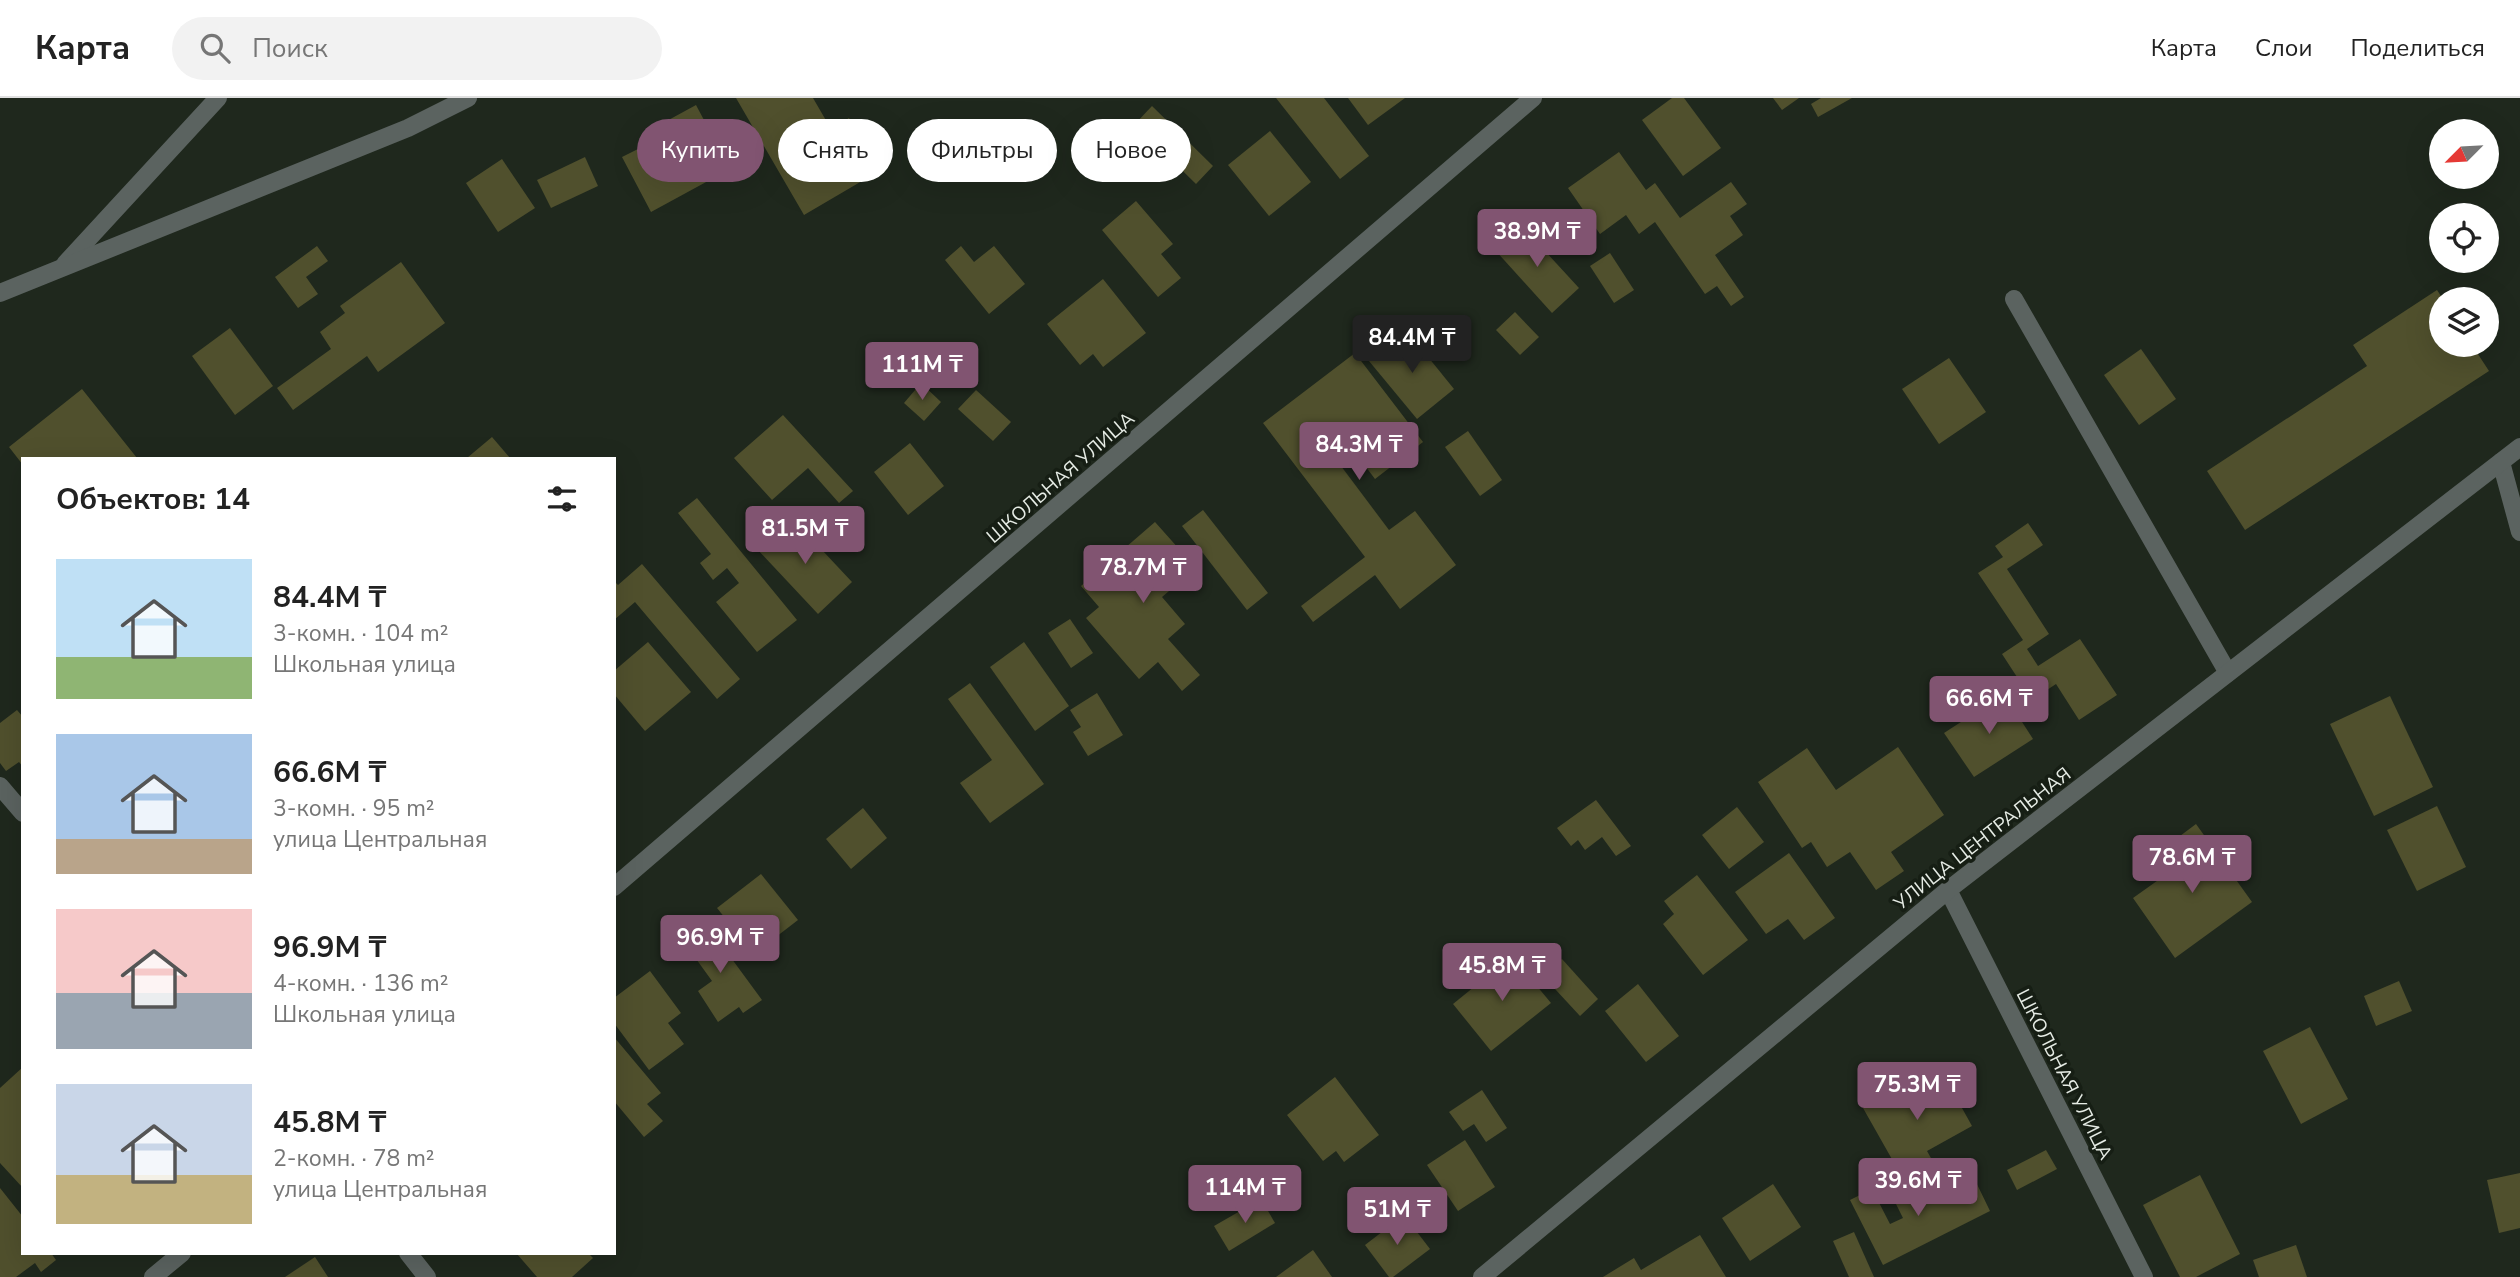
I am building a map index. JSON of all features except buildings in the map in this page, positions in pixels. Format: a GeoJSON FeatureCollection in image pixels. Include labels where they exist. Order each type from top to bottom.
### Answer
{"type":"FeatureCollection","features":[{"type":"Feature","properties":{"kind":"street"},"geometry":{"type":"LineString","coordinates":[[60,269],[218,98]]}},
{"type":"Feature","properties":{"kind":"street"},"geometry":{"type":"LineString","coordinates":[[0,293],[408,128],[468,98]]}},
{"type":"Feature","properties":{"kind":"street","name":"ШКОЛЬНАЯ УЛИЦА"},"geometry":{"type":"LineString","coordinates":[[616,885],[1533,98]]}},
{"type":"Feature","properties":{"kind":"street"},"geometry":{"type":"LineString","coordinates":[[2014,299],[2228,673]]}},
{"type":"Feature","properties":{"kind":"street","name":"УЛИЦА ЦЕНТРАЛЬНАЯ"},"geometry":{"type":"LineString","coordinates":[[1482,1277],[1948,890],[2520,447]]}},
{"type":"Feature","properties":{"kind":"street"},"geometry":{"type":"LineString","coordinates":[[2501,462],[2520,532]]}},
{"type":"Feature","properties":{"kind":"street"},"geometry":{"type":"LineString","coordinates":[[0,786],[21,811]]}},
{"type":"Feature","properties":{"kind":"street","name":"ШКОЛЬНАЯ УЛИЦА"},"geometry":{"type":"LineString","coordinates":[[1948,890],[2144,1277]]}},
{"type":"Feature","properties":{"kind":"street"},"geometry":{"type":"LineString","coordinates":[[153,1277],[180,1255]]}},
{"type":"Feature","properties":{"kind":"street"},"geometry":{"type":"LineString","coordinates":[[410,1255],[427,1277]]}}]}
